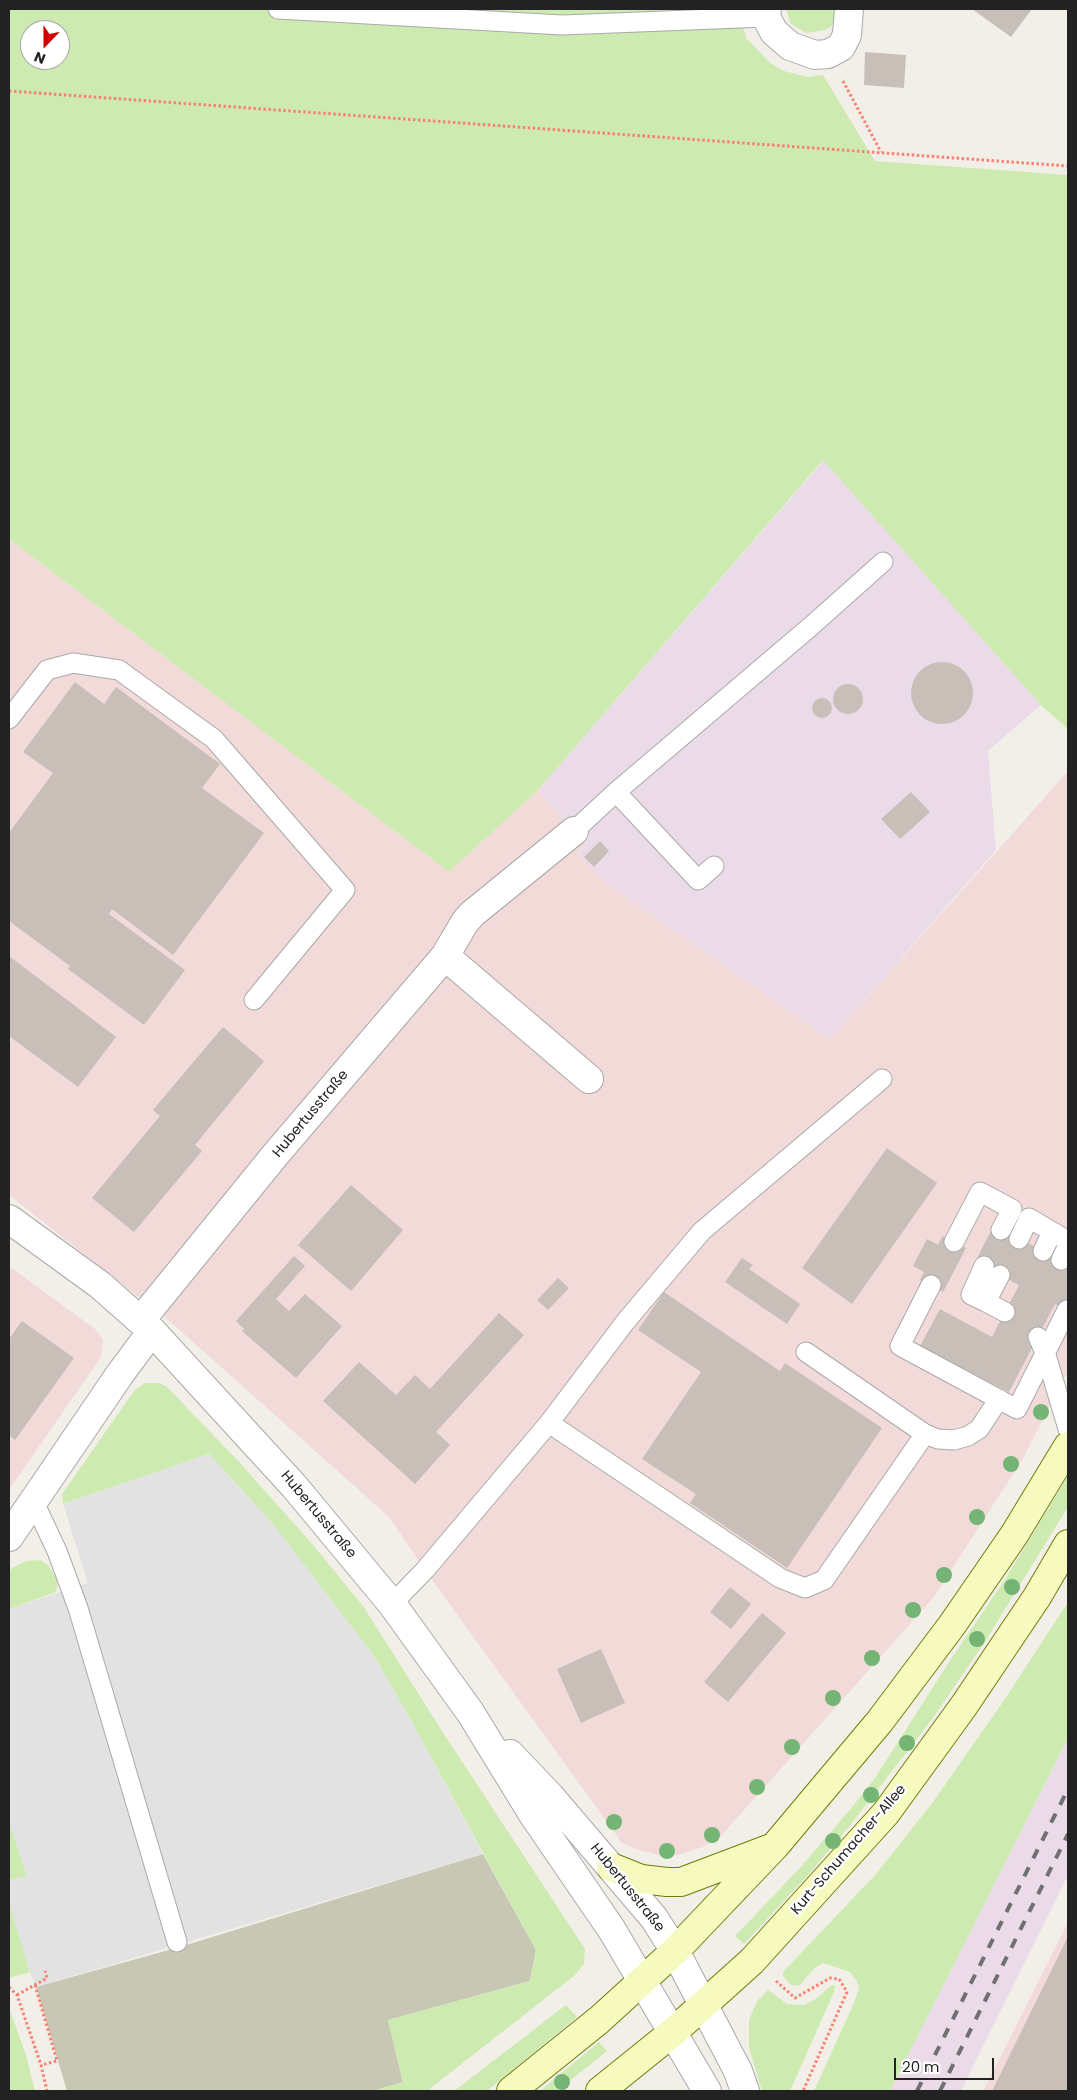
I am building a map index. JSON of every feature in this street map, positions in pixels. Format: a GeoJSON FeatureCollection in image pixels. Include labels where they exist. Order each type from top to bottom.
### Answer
{"type":"FeatureCollection","features":[{"type":"Feature","properties":{"kind":"main road"},"geometry":{"type":"LineString","coordinates":[[511,2091],[599,2020],[675,1951],[775,1846],[880,1721],[952,1625],[1014,1535],[1068,1446]]}},
{"type":"Feature","properties":{"kind":"main road","name":"Kurt-Schumacher-Allee"},"geometry":{"type":"LineString","coordinates":[[600,2091],[703,2006],[752,1961],[886,1812],[969,1699],[1037,1597],[1068,1544]]}},
{"type":"Feature","properties":{"kind":"main road"},"geometry":{"type":"LineString","coordinates":[[611,1867],[641,1879],[682,1882],[775,1846]]}},
{"type":"Feature","properties":{"kind":"street"},"geometry":{"type":"LineString","coordinates":[[766,13],[774,32],[790,46],[815,55],[828,54],[841,47],[847,36],[849,9]]}},
{"type":"Feature","properties":{"kind":"street","name":"Hubertusstraße"},"geometry":{"type":"LineString","coordinates":[[9,1537],[120,1374],[146,1325],[276,1154],[445,956],[465,922],[472,914],[574,831]]}},
{"type":"Feature","properties":{"kind":"street"},"geometry":{"type":"LineString","coordinates":[[445,956],[589,1079]]}},
{"type":"Feature","properties":{"kind":"street","name":"Hubertusstraße"},"geometry":{"type":"LineString","coordinates":[[9,1219],[100,1285],[146,1325],[294,1486],[392,1604],[470,1712],[532,1812],[612,1930],[707,2091]]}},
{"type":"Feature","properties":{"kind":"street","name":"Hubertusstraße"},"geometry":{"type":"LineString","coordinates":[[470,1712],[550,1796],[654,1918],[675,1951],[738,2071],[745,2091]]}},
{"type":"Feature","properties":{"kind":"lane"},"geometry":{"type":"LineString","coordinates":[[278,9],[562,25],[766,13]]}},
{"type":"Feature","properties":{"kind":"lane"},"geometry":{"type":"LineString","coordinates":[[574,831],[616,792],[802,634],[883,562]]}},
{"type":"Feature","properties":{"kind":"lane"},"geometry":{"type":"LineString","coordinates":[[9,720],[47,670],[73,663],[119,670],[214,739],[345,890],[254,1000]]}},
{"type":"Feature","properties":{"kind":"lane"},"geometry":{"type":"LineString","coordinates":[[616,792],[698,880],[714,866]]}},
{"type":"Feature","properties":{"kind":"lane"},"geometry":{"type":"LineString","coordinates":[[392,1604],[425,1570],[549,1423],[626,1321],[702,1231],[882,1079]]}},
{"type":"Feature","properties":{"kind":"lane"},"geometry":{"type":"LineString","coordinates":[[954,1242],[980,1192],[1012,1209],[1001,1230]]}},
{"type":"Feature","properties":{"kind":"lane"},"geometry":{"type":"LineString","coordinates":[[1019,1239],[1029,1218],[1062,1244]]}},
{"type":"Feature","properties":{"kind":"lane"},"geometry":{"type":"LineString","coordinates":[[1043,1251],[1062,1244]]}},
{"type":"Feature","properties":{"kind":"lane"},"geometry":{"type":"LineString","coordinates":[[984,1266],[970,1295],[1005,1312]]}},
{"type":"Feature","properties":{"kind":"lane"},"geometry":{"type":"LineString","coordinates":[[986,1302],[1000,1275]]}},
{"type":"Feature","properties":{"kind":"lane"},"geometry":{"type":"LineString","coordinates":[[931,1285],[900,1346],[1017,1409],[1046,1355],[1067,1310]]}},
{"type":"Feature","properties":{"kind":"lane"},"geometry":{"type":"LineString","coordinates":[[1038,1338],[1046,1355],[1068,1429]]}},
{"type":"Feature","properties":{"kind":"lane"},"geometry":{"type":"LineString","coordinates":[[806,1352],[925,1434],[938,1439],[954,1440],[968,1436],[979,1429],[999,1399]]}},
{"type":"Feature","properties":{"kind":"lane"},"geometry":{"type":"LineString","coordinates":[[549,1423],[780,1578],[805,1588],[824,1580],[925,1434]]}},
{"type":"Feature","properties":{"kind":"lane"},"geometry":{"type":"LineString","coordinates":[[34,1502],[60,1558],[78,1608],[177,1942]]}},
{"type":"Feature","properties":{"kind":"path"},"geometry":{"type":"LineString","coordinates":[[828,54],[881,152]]}},
{"type":"Feature","properties":{"kind":"path"},"geometry":{"type":"LineString","coordinates":[[9,92],[1068,166]]}},
{"type":"Feature","properties":{"kind":"path"},"geometry":{"type":"LineString","coordinates":[[17,1995],[47,1978],[45,1971]]}},
{"type":"Feature","properties":{"kind":"path"},"geometry":{"type":"LineString","coordinates":[[769,1976],[795,1998],[830,1978],[839,1979],[847,1992],[804,2091]]}},
{"type":"Feature","properties":{"kind":"path"},"geometry":{"type":"LineString","coordinates":[[35,1985],[58,2061],[41,2065]]}},
{"type":"Feature","properties":{"kind":"path"},"geometry":{"type":"LineString","coordinates":[[9,1987],[17,1995],[41,2065],[47,2091]]}},
{"type":"Feature","properties":{"kind":"shaded area"},"geometry":{"type":"Polygon","coordinates":[[[824,460],[1041,705],[988,751],[996,850],[830,1039],[606,883],[577,854],[586,845],[538,790],[824,460]]]}},
{"type":"Feature","properties":{"kind":"shaded area"},"geometry":{"type":"Polygon","coordinates":[[[9,539],[449,872],[538,790],[586,845],[577,854],[830,1039],[1068,771],[1068,1371],[1022,1460],[934,1597],[721,1836],[703,1847],[678,1855],[663,1856],[639,1850],[622,1843],[425,1570],[389,1517],[174,1325],[9,1195],[9,539]]]}},
{"type":"Feature","properties":{"kind":"shaded area"},"geometry":{"type":"Polygon","coordinates":[[[9,1266],[95,1329],[103,1340],[101,1357],[9,1490],[9,1266]]]}},
{"type":"Feature","properties":{"kind":"shaded area"},"geometry":{"type":"Polygon","coordinates":[[[209,1454],[272,1523],[374,1656],[483,1854],[36,1987],[9,1902],[9,1880],[27,1876],[9,1822],[9,1609],[88,1583],[63,1504],[209,1454]]]}},
{"type":"Feature","properties":{"kind":"shaded area"},"geometry":{"type":"Polygon","coordinates":[[[1068,1738],[1068,1875],[961,2091],[890,2091],[1068,1738]]]}},
{"type":"Feature","properties":{"kind":"shaded area"},"geometry":{"type":"Polygon","coordinates":[[[483,1854],[536,1950],[530,1981],[388,2020],[403,2082],[373,2091],[67,2091],[36,1987],[183,1946],[483,1854]]]}},
{"type":"Feature","properties":{"kind":"shaded area"},"geometry":{"type":"Polygon","coordinates":[[[1068,1922],[1068,2091],[983,2091],[1068,1922]]]}},
{"type":"Feature","properties":{"kind":"green space"},"geometry":{"type":"Polygon","coordinates":[[[9,9],[693,9],[683,28],[743,27],[746,38],[770,63],[784,71],[808,77],[823,75],[875,161],[1068,175],[1068,729],[1041,705],[823,460],[538,790],[449,872],[9,539],[9,9]]]}},
{"type":"Feature","properties":{"kind":"green space"},"geometry":{"type":"Polygon","coordinates":[[[786,9],[839,10],[832,26],[825,30],[806,33],[791,24],[786,9]]]}},
{"type":"Feature","properties":{"kind":"green space"},"geometry":{"type":"Polygon","coordinates":[[[144,1383],[159,1383],[166,1386],[240,1463],[313,1545],[363,1606],[442,1731],[585,1949],[584,1964],[575,1975],[427,2091],[373,2091],[403,2082],[388,2020],[530,1981],[536,1950],[374,1656],[272,1523],[209,1454],[63,1504],[62,1494],[134,1391],[144,1383]]]}},
{"type":"Feature","properties":{"kind":"green space"},"geometry":{"type":"Polygon","coordinates":[[[1068,1476],[1068,1507],[986,1640],[933,1718],[848,1828],[807,1876],[744,1944],[735,1936],[799,1869],[875,1778],[951,1659],[1006,1578],[1068,1476]]]}},
{"type":"Feature","properties":{"kind":"green space"},"geometry":{"type":"Polygon","coordinates":[[[40,1560],[48,1565],[58,1581],[56,1592],[9,1609],[9,1572],[12,1568],[26,1561],[40,1560]]]}},
{"type":"Feature","properties":{"kind":"green space"},"geometry":{"type":"Polygon","coordinates":[[[1068,1602],[1068,1738],[890,2091],[814,2091],[853,2005],[859,1989],[857,1981],[850,1972],[823,1963],[815,1968],[799,1986],[791,1985],[783,1976],[783,1972],[876,1874],[933,1802],[1005,1699],[1068,1602]]]}},
{"type":"Feature","properties":{"kind":"green space"},"geometry":{"type":"Polygon","coordinates":[[[9,1822],[27,1876],[9,1880],[9,1822]]]}},
{"type":"Feature","properties":{"kind":"green space"},"geometry":{"type":"Polygon","coordinates":[[[9,1902],[30,1972],[9,1978],[9,1902]]]}},
{"type":"Feature","properties":{"kind":"green space"},"geometry":{"type":"Polygon","coordinates":[[[832,1985],[835,1986],[834,1992],[790,2091],[762,2091],[749,2048],[749,2020],[757,2001],[768,1990],[787,2004],[804,2005],[814,2000],[832,1985]]]}},
{"type":"Feature","properties":{"kind":"green space"},"geometry":{"type":"Polygon","coordinates":[[[566,2005],[577,2017],[487,2091],[454,2091],[566,2005]]]}},
{"type":"Feature","properties":{"kind":"green space"},"geometry":{"type":"Polygon","coordinates":[[[9,2011],[26,2055],[35,2091],[9,2091],[9,2011]]]}},
{"type":"Feature","properties":{"kind":"green space"},"geometry":{"type":"Polygon","coordinates":[[[599,2042],[607,2051],[557,2091],[540,2091],[599,2042]]]}},
{"type":"Feature","properties":{"kind":"building"},"geometry":{"type":"Polygon","coordinates":[[[972,9],[1032,9],[1011,37],[972,9]]]}},
{"type":"Feature","properties":{"kind":"building"},"geometry":{"type":"Polygon","coordinates":[[[865,52],[906,55],[904,88],[864,85],[865,52]]]}},
{"type":"Feature","properties":{"kind":"building"},"geometry":{"type":"Polygon","coordinates":[[[942,662],[954,665],[964,671],[970,681],[973,693],[970,705],[964,715],[954,721],[942,724],[930,721],[920,715],[914,705],[911,693],[914,681],[920,671],[930,665],[942,662]]]}},
{"type":"Feature","properties":{"kind":"building"},"geometry":{"type":"Polygon","coordinates":[[[75,682],[104,704],[116,687],[220,764],[202,788],[264,833],[173,955],[112,909],[109,914],[185,970],[144,1025],[68,969],[70,966],[9,921],[9,833],[53,773],[23,752],[75,682]]]}},
{"type":"Feature","properties":{"kind":"building"},"geometry":{"type":"Polygon","coordinates":[[[848,684],[854,685],[862,693],[862,705],[854,713],[848,714],[842,713],[834,705],[833,699],[834,693],[842,685],[848,684]]]}},
{"type":"Feature","properties":{"kind":"building"},"geometry":{"type":"Polygon","coordinates":[[[822,698],[829,701],[832,708],[829,715],[822,718],[815,715],[812,708],[815,701],[822,698]]]}},
{"type":"Feature","properties":{"kind":"building"},"geometry":{"type":"Polygon","coordinates":[[[911,792],[930,812],[900,839],[881,819],[911,792]]]}},
{"type":"Feature","properties":{"kind":"building"},"geometry":{"type":"Polygon","coordinates":[[[600,841],[609,851],[594,867],[584,857],[600,841]]]}},
{"type":"Feature","properties":{"kind":"building"},"geometry":{"type":"Polygon","coordinates":[[[9,956],[116,1037],[78,1087],[9,1036],[9,956]]]}},
{"type":"Feature","properties":{"kind":"building"},"geometry":{"type":"Polygon","coordinates":[[[223,1027],[264,1061],[195,1145],[202,1151],[134,1232],[92,1198],[160,1116],[153,1110],[223,1027]]]}},
{"type":"Feature","properties":{"kind":"building"},"geometry":{"type":"Polygon","coordinates":[[[887,1148],[937,1183],[852,1304],[802,1268],[887,1148]]]}},
{"type":"Feature","properties":{"kind":"building"},"geometry":{"type":"Polygon","coordinates":[[[351,1185],[403,1230],[351,1291],[298,1245],[351,1185]]]}},
{"type":"Feature","properties":{"kind":"building"},"geometry":{"type":"Polygon","coordinates":[[[994,1225],[1068,1264],[1068,1311],[1055,1304],[1009,1392],[920,1346],[940,1309],[992,1337],[1019,1285],[975,1262],[994,1225]]]}},
{"type":"Feature","properties":{"kind":"building"},"geometry":{"type":"Polygon","coordinates":[[[943,1236],[966,1248],[943,1292],[920,1280],[924,1272],[913,1266],[927,1239],[938,1245],[943,1236]]]}},
{"type":"Feature","properties":{"kind":"building"},"geometry":{"type":"Polygon","coordinates":[[[294,1256],[305,1266],[276,1299],[289,1311],[305,1294],[342,1326],[296,1378],[242,1331],[244,1329],[236,1321],[294,1256]]]}},
{"type":"Feature","properties":{"kind":"building"},"geometry":{"type":"Polygon","coordinates":[[[742,1258],[753,1265],[749,1269],[800,1304],[787,1324],[725,1282],[742,1258]]]}},
{"type":"Feature","properties":{"kind":"building"},"geometry":{"type":"Polygon","coordinates":[[[558,1278],[569,1288],[548,1310],[537,1300],[558,1278]]]}},
{"type":"Feature","properties":{"kind":"building"},"geometry":{"type":"Polygon","coordinates":[[[664,1292],[780,1371],[785,1363],[882,1428],[787,1568],[690,1503],[696,1494],[642,1459],[701,1372],[638,1330],[664,1292]]]}},
{"type":"Feature","properties":{"kind":"building"},"geometry":{"type":"Polygon","coordinates":[[[499,1313],[524,1335],[436,1432],[450,1445],[415,1484],[323,1401],[359,1362],[396,1395],[415,1375],[430,1389],[499,1313]]]}},
{"type":"Feature","properties":{"kind":"building"},"geometry":{"type":"Polygon","coordinates":[[[22,1321],[74,1358],[15,1440],[9,1435],[9,1339],[22,1321]]]}},
{"type":"Feature","properties":{"kind":"building"},"geometry":{"type":"Polygon","coordinates":[[[730,1587],[751,1604],[731,1629],[710,1612],[730,1587]]]}},
{"type":"Feature","properties":{"kind":"building"},"geometry":{"type":"Polygon","coordinates":[[[762,1613],[786,1633],[728,1702],[704,1682],[762,1613]]]}},
{"type":"Feature","properties":{"kind":"building"},"geometry":{"type":"Polygon","coordinates":[[[601,1649],[625,1703],[581,1723],[557,1669],[601,1649]]]}},
{"type":"Feature","properties":{"kind":"building"},"geometry":{"type":"Polygon","coordinates":[[[1068,1936],[1068,2091],[992,2091],[1055,1963],[1068,1936]]]}},
{"type":"Feature","properties":{"kind":"railway"},"geometry":{"type":"LineString","coordinates":[[917,2091],[1068,1789]]}},
{"type":"Feature","properties":{"kind":"railway"},"geometry":{"type":"LineString","coordinates":[[940,2091],[1068,1834]]}}]}
